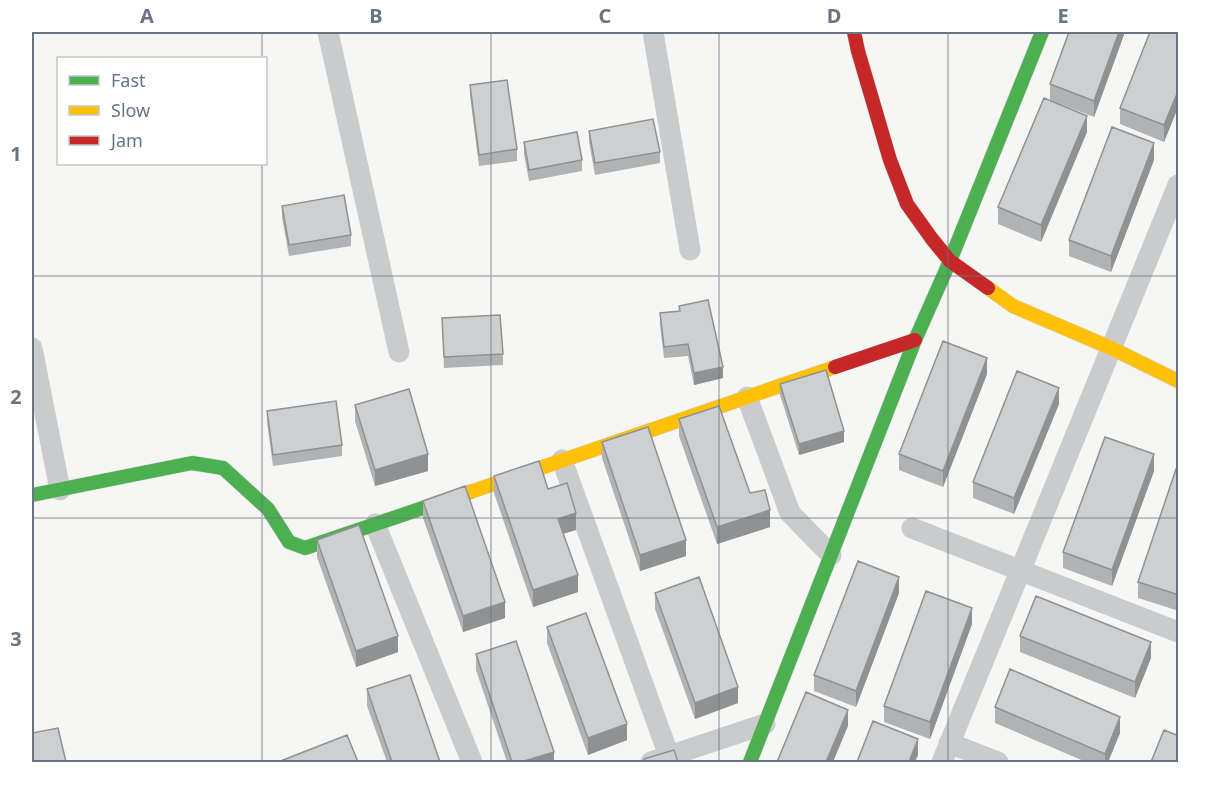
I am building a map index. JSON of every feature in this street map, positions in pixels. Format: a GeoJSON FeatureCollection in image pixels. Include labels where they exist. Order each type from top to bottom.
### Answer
{"type":"FeatureCollection","features":[{"type":"Feature","properties":{"kind":"street"},"geometry":{"type":"LineString","coordinates":[[328,32],[399,352]]}},
{"type":"Feature","properties":{"kind":"street"},"geometry":{"type":"LineString","coordinates":[[653,32],[690,250]]}},
{"type":"Feature","properties":{"kind":"street"},"geometry":{"type":"LineString","coordinates":[[854,32],[890,160],[907,204],[950,261],[1013,306],[1111,348],[1179,381]]}},
{"type":"Feature","properties":{"kind":"street"},"geometry":{"type":"LineString","coordinates":[[750,762],[915,340],[950,261],[1042,32]]}},
{"type":"Feature","properties":{"kind":"street"},"geometry":{"type":"LineString","coordinates":[[998,762],[945,753],[1179,185]]}},
{"type":"Feature","properties":{"kind":"street"},"geometry":{"type":"LineString","coordinates":[[32,495],[192,463],[223,468],[268,509],[289,542],[305,548],[915,340]]}},
{"type":"Feature","properties":{"kind":"street"},"geometry":{"type":"LineString","coordinates":[[32,348],[60,490]]}},
{"type":"Feature","properties":{"kind":"street"},"geometry":{"type":"LineString","coordinates":[[747,397],[790,513],[831,555]]}},
{"type":"Feature","properties":{"kind":"street"},"geometry":{"type":"LineString","coordinates":[[562,460],[660,759],[765,724]]}},
{"type":"Feature","properties":{"kind":"street"},"geometry":{"type":"LineString","coordinates":[[375,524],[472,762]]}},
{"type":"Feature","properties":{"kind":"street"},"geometry":{"type":"LineString","coordinates":[[912,528],[1179,632]]}},
{"type":"Feature","properties":{"kind":"building"},"geometry":{"type":"Polygon","coordinates":[[[1069,32],[1119,32],[1094,101],[1050,84],[1069,32]]]}},
{"type":"Feature","properties":{"kind":"building"},"geometry":{"type":"Polygon","coordinates":[[[1150,32],[1179,32],[1179,89],[1164,125],[1120,108],[1150,32]]]}},
{"type":"Feature","properties":{"kind":"building"},"geometry":{"type":"Polygon","coordinates":[[[507,80],[517,149],[479,155],[470,85],[507,80]]]}},
{"type":"Feature","properties":{"kind":"building"},"geometry":{"type":"Polygon","coordinates":[[[1044,98],[1087,116],[1041,225],[998,207],[1044,98]]]}},
{"type":"Feature","properties":{"kind":"building"},"geometry":{"type":"Polygon","coordinates":[[[653,119],[660,152],[595,163],[589,131],[653,119]]]}},
{"type":"Feature","properties":{"kind":"building"},"geometry":{"type":"Polygon","coordinates":[[[1112,127],[1154,143],[1111,256],[1069,240],[1112,127]]]}},
{"type":"Feature","properties":{"kind":"building"},"geometry":{"type":"Polygon","coordinates":[[[577,132],[582,160],[529,170],[524,142],[577,132]]]}},
{"type":"Feature","properties":{"kind":"building"},"geometry":{"type":"Polygon","coordinates":[[[344,195],[351,235],[289,245],[282,206],[344,195]]]}},
{"type":"Feature","properties":{"kind":"building"},"geometry":{"type":"Polygon","coordinates":[[[708,300],[723,367],[694,373],[688,344],[664,347],[660,313],[680,311],[679,306],[708,300]]]}},
{"type":"Feature","properties":{"kind":"building"},"geometry":{"type":"Polygon","coordinates":[[[500,315],[503,354],[444,357],[442,318],[500,315]]]}},
{"type":"Feature","properties":{"kind":"building"},"geometry":{"type":"Polygon","coordinates":[[[943,341],[987,358],[943,471],[899,454],[943,341]]]}},
{"type":"Feature","properties":{"kind":"building"},"geometry":{"type":"Polygon","coordinates":[[[826,370],[844,431],[799,444],[780,384],[826,370]]]}},
{"type":"Feature","properties":{"kind":"building"},"geometry":{"type":"Polygon","coordinates":[[[1017,371],[1059,388],[1014,498],[973,482],[1017,371]]]}},
{"type":"Feature","properties":{"kind":"building"},"geometry":{"type":"Polygon","coordinates":[[[409,389],[428,454],[375,470],[355,405],[409,389]]]}},
{"type":"Feature","properties":{"kind":"building"},"geometry":{"type":"Polygon","coordinates":[[[336,401],[342,445],[273,455],[267,411],[336,401]]]}},
{"type":"Feature","properties":{"kind":"building"},"geometry":{"type":"Polygon","coordinates":[[[719,406],[750,493],[765,490],[770,510],[717,527],[679,419],[719,406]]]}},
{"type":"Feature","properties":{"kind":"building"},"geometry":{"type":"Polygon","coordinates":[[[648,427],[686,540],[640,555],[602,442],[648,427]]]}},
{"type":"Feature","properties":{"kind":"building"},"geometry":{"type":"Polygon","coordinates":[[[1105,437],[1154,454],[1112,570],[1063,552],[1105,437]]]}},
{"type":"Feature","properties":{"kind":"building"},"geometry":{"type":"Polygon","coordinates":[[[539,461],[548,489],[567,483],[576,513],[558,519],[578,575],[533,590],[494,476],[539,461]]]}},
{"type":"Feature","properties":{"kind":"building"},"geometry":{"type":"Polygon","coordinates":[[[1176,469],[1179,469],[1179,595],[1138,582],[1176,469]]]}},
{"type":"Feature","properties":{"kind":"building"},"geometry":{"type":"Polygon","coordinates":[[[465,486],[505,602],[463,616],[423,501],[465,486]]]}},
{"type":"Feature","properties":{"kind":"building"},"geometry":{"type":"Polygon","coordinates":[[[359,525],[398,636],[356,651],[317,540],[359,525]]]}},
{"type":"Feature","properties":{"kind":"building"},"geometry":{"type":"Polygon","coordinates":[[[858,561],[899,577],[856,691],[814,675],[858,561]]]}},
{"type":"Feature","properties":{"kind":"building"},"geometry":{"type":"Polygon","coordinates":[[[699,577],[738,687],[695,703],[655,593],[699,577]]]}},
{"type":"Feature","properties":{"kind":"building"},"geometry":{"type":"Polygon","coordinates":[[[926,591],[972,608],[930,722],[884,706],[926,591]]]}},
{"type":"Feature","properties":{"kind":"building"},"geometry":{"type":"Polygon","coordinates":[[[1036,596],[1151,642],[1135,682],[1020,636],[1036,596]]]}},
{"type":"Feature","properties":{"kind":"building"},"geometry":{"type":"Polygon","coordinates":[[[586,613],[627,724],[588,738],[547,627],[586,613]]]}},
{"type":"Feature","properties":{"kind":"building"},"geometry":{"type":"Polygon","coordinates":[[[516,641],[554,752],[521,762],[512,762],[476,654],[516,641]]]}},
{"type":"Feature","properties":{"kind":"building"},"geometry":{"type":"Polygon","coordinates":[[[1010,669],[1120,717],[1105,754],[995,707],[1010,669]]]}},
{"type":"Feature","properties":{"kind":"building"},"geometry":{"type":"Polygon","coordinates":[[[410,675],[440,762],[392,762],[367,689],[410,675]]]}},
{"type":"Feature","properties":{"kind":"building"},"geometry":{"type":"Polygon","coordinates":[[[806,692],[848,710],[826,762],[777,762],[806,692]]]}},
{"type":"Feature","properties":{"kind":"building"},"geometry":{"type":"Polygon","coordinates":[[[873,721],[918,739],[909,762],[857,762],[873,721]]]}},
{"type":"Feature","properties":{"kind":"building"},"geometry":{"type":"Polygon","coordinates":[[[58,728],[66,762],[32,762],[32,733],[58,728]]]}},
{"type":"Feature","properties":{"kind":"building"},"geometry":{"type":"Polygon","coordinates":[[[1164,730],[1179,736],[1179,762],[1151,762],[1164,730]]]}},
{"type":"Feature","properties":{"kind":"building"},"geometry":{"type":"Polygon","coordinates":[[[347,735],[358,762],[278,762],[347,735]]]}},
{"type":"Feature","properties":{"kind":"building"},"geometry":{"type":"Polygon","coordinates":[[[674,750],[678,762],[645,762],[644,759],[674,750]]]}},
{"type":"Feature","properties":{"kind":"traffic: fast"},"geometry":{"type":"LineString","coordinates":[[750,762],[915,340],[950,261],[1042,32]]}},
{"type":"Feature","properties":{"kind":"traffic: fast"},"geometry":{"type":"LineString","coordinates":[[32,495],[192,463],[223,468],[268,509],[289,542],[305,548],[470,492]]}},
{"type":"Feature","properties":{"kind":"traffic: slow"},"geometry":{"type":"LineString","coordinates":[[988,288],[1013,306],[1111,348],[1178,381]]}},
{"type":"Feature","properties":{"kind":"traffic: slow"},"geometry":{"type":"LineString","coordinates":[[470,492],[835,367]]}},
{"type":"Feature","properties":{"kind":"traffic: jam"},"geometry":{"type":"LineString","coordinates":[[854,32],[890,160],[907,204],[950,261],[988,288]]}},
{"type":"Feature","properties":{"kind":"traffic: jam"},"geometry":{"type":"LineString","coordinates":[[835,367],[915,340]]}}]}
